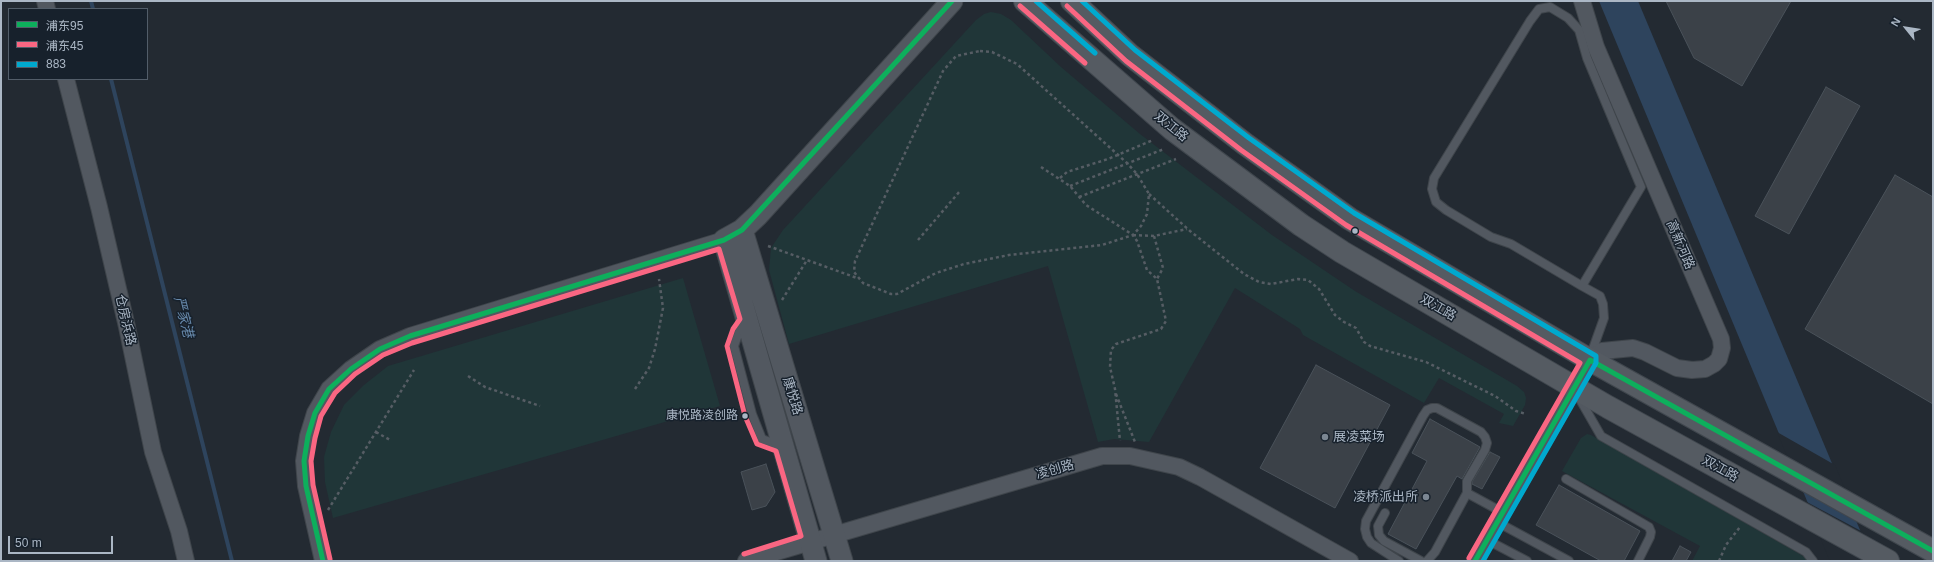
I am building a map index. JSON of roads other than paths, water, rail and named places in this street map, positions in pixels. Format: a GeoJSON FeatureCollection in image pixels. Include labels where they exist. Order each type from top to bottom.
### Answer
{"type":"FeatureCollection","features":[{"type":"Feature","properties":{"kind":"main road","name":"双江路"},"geometry":{"type":"LineString","coordinates":[[1026,1],[1172,128],[1301,225],[1342,252],[1573,387],[1888,561]]}},
{"type":"Feature","properties":{"kind":"main road"},"geometry":{"type":"LineString","coordinates":[[1072,1],[1130,55],[1245,144],[1350,219],[1590,360],[1933,551]]}},
{"type":"Feature","properties":{"kind":"street"},"geometry":{"type":"LineString","coordinates":[[323,561],[306,486],[304,461],[308,436],[315,413],[329,389],[351,369],[380,349],[402,339],[724,240],[742,230],[952,1]]}},
{"type":"Feature","properties":{"kind":"street","name":"高新河路"},"geometry":{"type":"LineString","coordinates":[[1582,1],[1596,47],[1721,340],[1722,348],[1719,359],[1705,369],[1692,370],[1677,368],[1645,352],[1633,348],[1602,351],[1590,360]]}},
{"type":"Feature","properties":{"kind":"street","name":"仓房浜路"},"geometry":{"type":"LineString","coordinates":[[66,80],[101,214],[127,327],[153,452],[179,531],[186,561]]}},
{"type":"Feature","properties":{"kind":"street","name":"康悦路"},"geometry":{"type":"LineString","coordinates":[[742,230],[842,561]]}},
{"type":"Feature","properties":{"kind":"street","name":"康悦路"},"geometry":{"type":"LineString","coordinates":[[724,240],[816,561]]}},
{"type":"Feature","properties":{"kind":"street"},"geometry":{"type":"LineString","coordinates":[[1475,561],[1573,387],[1590,360]]}},
{"type":"Feature","properties":{"kind":"street","name":"凌创路"},"geometry":{"type":"LineString","coordinates":[[746,561],[833,534],[1102,456],[1130,456],[1179,467],[1200,477],[1350,561]]}},
{"type":"Feature","properties":{"kind":"lane"},"geometry":{"type":"LineString","coordinates":[[1582,286],[1641,187],[1588,58],[1579,30],[1568,18],[1550,7],[1539,9],[1530,20],[1434,178],[1432,189],[1436,202],[1446,210],[1491,237],[1511,244],[1582,286],[1600,296],[1603,304],[1604,318],[1590,360]]}},
{"type":"Feature","properties":{"kind":"lane"},"geometry":{"type":"LineString","coordinates":[[1573,387],[1601,436],[1806,552],[1813,561]]}},
{"type":"Feature","properties":{"kind":"lane"},"geometry":{"type":"LineString","coordinates":[[1399,561],[1372,543],[1367,537],[1366,521],[1423,416],[1427,410],[1437,408],[1481,432],[1487,443],[1485,450],[1467,481],[1467,493],[1435,552],[1427,561]]}},
{"type":"Feature","properties":{"kind":"lane"},"geometry":{"type":"LineString","coordinates":[[1566,479],[1649,527],[1651,532],[1650,538],[1638,561]]}},
{"type":"Feature","properties":{"kind":"lane"},"geometry":{"type":"LineString","coordinates":[[1467,493],[1499,517],[1569,561]]}},
{"type":"Feature","properties":{"kind":"lane"},"geometry":{"type":"LineString","coordinates":[[1385,513],[1378,526],[1379,536],[1384,541],[1421,561]]}},
{"type":"Feature","properties":{"kind":"lane"},"geometry":{"type":"LineString","coordinates":[[1487,540],[1527,561]]}},
{"type":"Feature","properties":{"kind":"water"},"geometry":{"type":"Polygon","coordinates":[[[1599,1],[1638,1],[1873,561],[1832,561],[1599,1]]]}},
{"type":"Feature","properties":{"kind":"waterway","name":"严家港"},"geometry":{"type":"LineString","coordinates":[[91,1],[93,8]]}},
{"type":"Feature","properties":{"kind":"waterway","name":"严家港"},"geometry":{"type":"LineString","coordinates":[[111,80],[232,561]]}},
{"type":"Feature","properties":{"kind":"place","name":"康悦路凌创路"},"geometry":{"type":"Point","coordinates":[745,416]}},
{"type":"Feature","properties":{"kind":"place","name":"展凌菜场"},"geometry":{"type":"Point","coordinates":[1325,437]}},
{"type":"Feature","properties":{"kind":"place","name":"凌桥派出所"},"geometry":{"type":"Point","coordinates":[1426,497]}}]}
